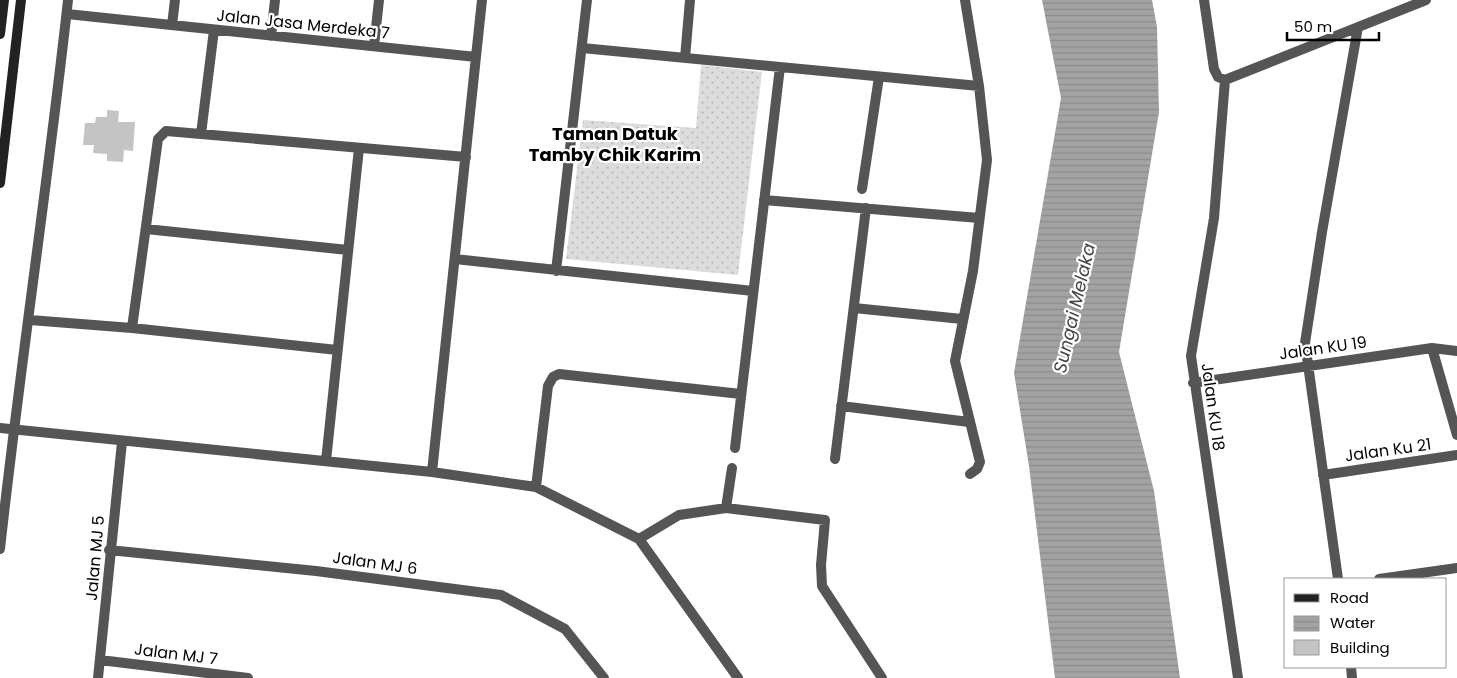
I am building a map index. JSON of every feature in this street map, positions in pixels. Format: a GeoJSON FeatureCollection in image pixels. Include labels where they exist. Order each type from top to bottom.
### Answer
{"type":"FeatureCollection","features":[{"type":"Feature","properties":{"kind":"main road"},"geometry":{"type":"LineString","coordinates":[[0,34],[4,0]]}},
{"type":"Feature","properties":{"kind":"main road"},"geometry":{"type":"LineString","coordinates":[[0,183],[21,0]]}},
{"type":"Feature","properties":{"kind":"street"},"geometry":{"type":"LineString","coordinates":[[0,549],[13,430],[30,320],[68,0]]}},
{"type":"Feature","properties":{"kind":"street"},"geometry":{"type":"LineString","coordinates":[[172,25],[175,0]]}},
{"type":"Feature","properties":{"kind":"street"},"geometry":{"type":"LineString","coordinates":[[271,36],[275,0]]}},
{"type":"Feature","properties":{"kind":"street"},"geometry":{"type":"LineString","coordinates":[[374,46],[379,0]]}},
{"type":"Feature","properties":{"kind":"street"},"geometry":{"type":"LineString","coordinates":[[432,472],[482,0]]}},
{"type":"Feature","properties":{"kind":"street"},"geometry":{"type":"LineString","coordinates":[[556,270],[587,0]]}},
{"type":"Feature","properties":{"kind":"street"},"geometry":{"type":"LineString","coordinates":[[685,58],[690,0]]}},
{"type":"Feature","properties":{"kind":"street"},"geometry":{"type":"LineString","coordinates":[[965,0],[980,86],[987,160],[973,271],[955,361],[980,462],[978,469],[970,474]]}},
{"type":"Feature","properties":{"kind":"street"},"geometry":{"type":"LineString","coordinates":[[1204,0],[1214,69],[1218,78],[1225,80],[1426,0]]}},
{"type":"Feature","properties":{"kind":"street","name":"Jalan Jasa Merdeka 7"},"geometry":{"type":"LineString","coordinates":[[67,14],[476,57]]}},
{"type":"Feature","properties":{"kind":"street"},"geometry":{"type":"LineString","coordinates":[[1338,578],[1306,343],[1319,251],[1358,27]]}},
{"type":"Feature","properties":{"kind":"street"},"geometry":{"type":"LineString","coordinates":[[201,134],[214,30]]}},
{"type":"Feature","properties":{"kind":"street"},"geometry":{"type":"LineString","coordinates":[[582,48],[980,86]]}},
{"type":"Feature","properties":{"kind":"street"},"geometry":{"type":"LineString","coordinates":[[735,448],[780,67]]}},
{"type":"Feature","properties":{"kind":"street"},"geometry":{"type":"LineString","coordinates":[[862,189],[879,77]]}},
{"type":"Feature","properties":{"kind":"street","name":"Jalan KU 18"},"geometry":{"type":"LineString","coordinates":[[1225,80],[1214,218],[1191,356],[1193,383],[1238,678]]}},
{"type":"Feature","properties":{"kind":"street"},"geometry":{"type":"LineString","coordinates":[[132,328],[158,139],[166,131],[466,157]]}},
{"type":"Feature","properties":{"kind":"street"},"geometry":{"type":"LineString","coordinates":[[326,461],[359,148]]}},
{"type":"Feature","properties":{"kind":"street"},"geometry":{"type":"LineString","coordinates":[[764,200],[979,218]]}},
{"type":"Feature","properties":{"kind":"street"},"geometry":{"type":"LineString","coordinates":[[835,459],[866,208]]}},
{"type":"Feature","properties":{"kind":"street"},"geometry":{"type":"LineString","coordinates":[[146,229],[348,250]]}},
{"type":"Feature","properties":{"kind":"street"},"geometry":{"type":"LineString","coordinates":[[455,259],[753,291]]}},
{"type":"Feature","properties":{"kind":"street"},"geometry":{"type":"LineString","coordinates":[[854,308],[962,319]]}},
{"type":"Feature","properties":{"kind":"street"},"geometry":{"type":"LineString","coordinates":[[30,320],[132,328],[337,350]]}},
{"type":"Feature","properties":{"kind":"street"},"geometry":{"type":"LineString","coordinates":[[1432,348],[1457,435]]}},
{"type":"Feature","properties":{"kind":"street","name":"Jalan KU 19"},"geometry":{"type":"LineString","coordinates":[[1193,383],[1432,348],[1457,352]]}},
{"type":"Feature","properties":{"kind":"street"},"geometry":{"type":"LineString","coordinates":[[536,487],[548,386],[553,377],[559,374],[741,394]]}},
{"type":"Feature","properties":{"kind":"street"},"geometry":{"type":"LineString","coordinates":[[841,406],[969,422]]}},
{"type":"Feature","properties":{"kind":"street"},"geometry":{"type":"LineString","coordinates":[[0,428],[122,442],[432,472],[536,487],[639,539],[738,678]]}},
{"type":"Feature","properties":{"kind":"street","name":"Jalan MJ 5"},"geometry":{"type":"LineString","coordinates":[[98,678],[109,550],[122,442]]}},
{"type":"Feature","properties":{"kind":"street","name":"Jalan Ku 21"},"geometry":{"type":"LineString","coordinates":[[1323,475],[1457,455]]}},
{"type":"Feature","properties":{"kind":"street"},"geometry":{"type":"LineString","coordinates":[[726,508],[732,468]]}},
{"type":"Feature","properties":{"kind":"street"},"geometry":{"type":"LineString","coordinates":[[639,539],[679,515],[726,508],[825,520],[821,565],[822,586],[882,678]]}},
{"type":"Feature","properties":{"kind":"street","name":"Jalan MJ 6"},"geometry":{"type":"LineString","coordinates":[[109,550],[316,570],[501,595],[565,629],[604,678]]}},
{"type":"Feature","properties":{"kind":"street"},"geometry":{"type":"LineString","coordinates":[[1386,578],[1457,568]]}},
{"type":"Feature","properties":{"kind":"street","name":"Jalan MJ 7"},"geometry":{"type":"LineString","coordinates":[[100,660],[207,676],[248,678]]}},
{"type":"Feature","properties":{"kind":"shaded area"},"geometry":{"type":"Polygon","coordinates":[[[701,65],[762,72],[738,275],[566,259],[583,120],[696,128],[701,65]]]}},
{"type":"Feature","properties":{"kind":"water","name":"Sungai Melaka"},"geometry":{"type":"Polygon","coordinates":[[[1042,0],[1152,0],[1157,27],[1159,112],[1119,352],[1154,491],[1180,678],[1055,678],[1029,466],[1014,373],[1061,98],[1042,0]]]}},
{"type":"Feature","properties":{"kind":"building"},"geometry":{"type":"Polygon","coordinates":[[[107,110],[119,111],[118,122],[135,122],[133,151],[124,150],[123,162],[107,161],[107,154],[93,153],[94,145],[83,145],[85,123],[95,123],[96,117],[107,117],[107,110]]]}},
{"type":"Feature","properties":{"kind":"district","name":"Taman Datuk Tamby Chik Karim"},"geometry":{"type":"Point","coordinates":[615,143]}}]}
